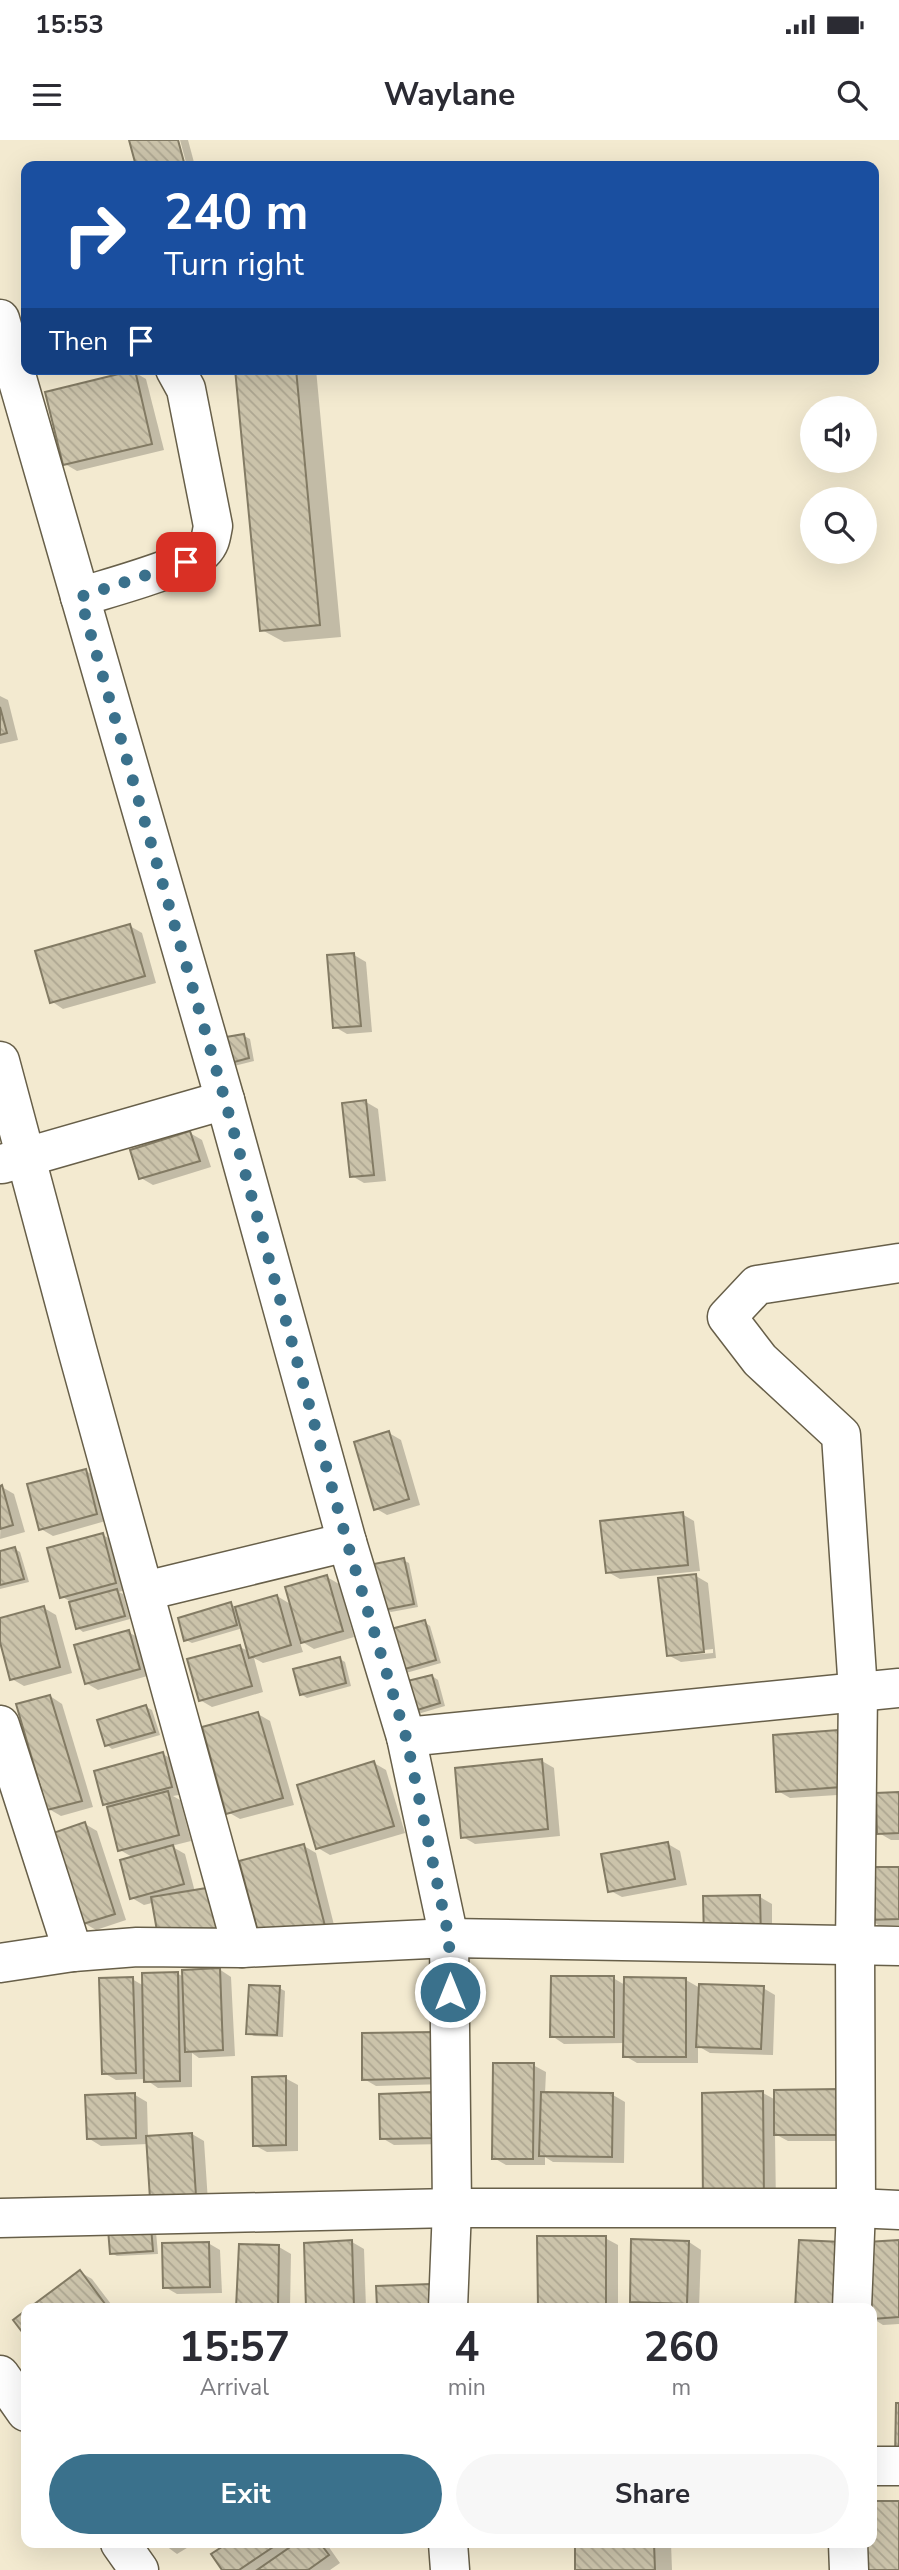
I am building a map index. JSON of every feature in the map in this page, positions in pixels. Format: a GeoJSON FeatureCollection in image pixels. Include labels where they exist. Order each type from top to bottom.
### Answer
{"type":"FeatureCollection","features":[{"type":"Feature","properties":{"kind":"street"},"geometry":{"type":"LineString","coordinates":[[12,341],[21,375]]}},
{"type":"Feature","properties":{"kind":"street"},"geometry":{"type":"LineString","coordinates":[[21,375],[80,597],[225,1100],[347,1542],[406,1737],[449,1938],[452,2208],[448,2303]]}},
{"type":"Feature","properties":{"kind":"street"},"geometry":{"type":"LineString","coordinates":[[80,597],[186,562],[202,552],[211,541],[213,526],[186,389],[178,375]]}},
{"type":"Feature","properties":{"kind":"street"},"geometry":{"type":"LineString","coordinates":[[0,1061],[12,1161],[145,1591],[242,1948]]}},
{"type":"Feature","properties":{"kind":"street"},"geometry":{"type":"LineString","coordinates":[[12,1161],[225,1100]]}},
{"type":"Feature","properties":{"kind":"street"},"geometry":{"type":"LineString","coordinates":[[852,2303],[856,2208],[858,1691],[841,1435],[760,1360],[727,1317],[757,1285],[899,1263]]}},
{"type":"Feature","properties":{"kind":"street"},"geometry":{"type":"LineString","coordinates":[[145,1591],[347,1542]]}},
{"type":"Feature","properties":{"kind":"street"},"geometry":{"type":"LineString","coordinates":[[406,1737],[899,1688]]}},
{"type":"Feature","properties":{"kind":"street"},"geometry":{"type":"LineString","coordinates":[[0,1725],[73,1952]]}},
{"type":"Feature","properties":{"kind":"street"},"geometry":{"type":"LineString","coordinates":[[0,1963],[73,1952],[137,1947],[242,1948],[449,1938],[899,1945]]}},
{"type":"Feature","properties":{"kind":"street"},"geometry":{"type":"LineString","coordinates":[[0,2218],[452,2208],[899,2210]]}},
{"type":"Feature","properties":{"kind":"street"},"geometry":{"type":"LineString","coordinates":[[0,2375],[21,2405]]}},
{"type":"Feature","properties":{"kind":"street"},"geometry":{"type":"LineString","coordinates":[[877,2466],[899,2466]]}},
{"type":"Feature","properties":{"kind":"street"},"geometry":{"type":"LineString","coordinates":[[124,2548],[139,2570]]}},
{"type":"Feature","properties":{"kind":"street"},"geometry":{"type":"LineString","coordinates":[[448,2548],[450,2570]]}},
{"type":"Feature","properties":{"kind":"street"},"geometry":{"type":"LineString","coordinates":[[848,2548],[849,2570]]}},
{"type":"Feature","properties":{"kind":"building"},"geometry":{"type":"Polygon","coordinates":[[[129,140],[178,140],[184,161],[135,161],[129,140]]]}},
{"type":"Feature","properties":{"kind":"building"},"geometry":{"type":"Polygon","coordinates":[[[115,375],[136,375],[152,444],[63,465],[45,392],[115,375]]]}},
{"type":"Feature","properties":{"kind":"building"},"geometry":{"type":"Polygon","coordinates":[[[236,375],[297,375],[320,625],[260,631],[236,375]]]}},
{"type":"Feature","properties":{"kind":"building"},"geometry":{"type":"Polygon","coordinates":[[[0,707],[7,733],[0,735],[0,707]]]}},
{"type":"Feature","properties":{"kind":"building"},"geometry":{"type":"Polygon","coordinates":[[[130,924],[145,976],[50,1003],[35,951],[130,924]]]}},
{"type":"Feature","properties":{"kind":"building"},"geometry":{"type":"Polygon","coordinates":[[[354,953],[361,1026],[333,1028],[327,955],[354,953]]]}},
{"type":"Feature","properties":{"kind":"building"},"geometry":{"type":"Polygon","coordinates":[[[244,1034],[249,1058],[219,1066],[214,1039],[244,1034]]]}},
{"type":"Feature","properties":{"kind":"building"},"geometry":{"type":"Polygon","coordinates":[[[366,1100],[374,1175],[350,1177],[342,1103],[366,1100]]]}},
{"type":"Feature","properties":{"kind":"building"},"geometry":{"type":"Polygon","coordinates":[[[190,1131],[200,1161],[139,1179],[130,1150],[190,1131]]]}},
{"type":"Feature","properties":{"kind":"building"},"geometry":{"type":"Polygon","coordinates":[[[389,1431],[409,1499],[374,1510],[354,1442],[389,1431]]]}},
{"type":"Feature","properties":{"kind":"building"},"geometry":{"type":"Polygon","coordinates":[[[86,1469],[97,1514],[39,1530],[27,1484],[86,1469]]]}},
{"type":"Feature","properties":{"kind":"building"},"geometry":{"type":"Polygon","coordinates":[[[2,1485],[13,1525],[0,1529],[0,1486],[2,1485]]]}},
{"type":"Feature","properties":{"kind":"building"},"geometry":{"type":"Polygon","coordinates":[[[683,1512],[688,1565],[606,1573],[600,1521],[683,1512]]]}},
{"type":"Feature","properties":{"kind":"building"},"geometry":{"type":"Polygon","coordinates":[[[103,1533],[116,1583],[60,1598],[47,1548],[103,1533]]]}},
{"type":"Feature","properties":{"kind":"building"},"geometry":{"type":"Polygon","coordinates":[[[15,1547],[24,1579],[0,1585],[0,1551],[15,1547]]]}},
{"type":"Feature","properties":{"kind":"building"},"geometry":{"type":"Polygon","coordinates":[[[404,1558],[414,1604],[383,1610],[374,1564],[404,1558]]]}},
{"type":"Feature","properties":{"kind":"building"},"geometry":{"type":"Polygon","coordinates":[[[696,1574],[704,1652],[667,1656],[658,1578],[696,1574]]]}},
{"type":"Feature","properties":{"kind":"building"},"geometry":{"type":"Polygon","coordinates":[[[327,1575],[343,1631],[301,1643],[285,1587],[327,1575]]]}},
{"type":"Feature","properties":{"kind":"building"},"geometry":{"type":"Polygon","coordinates":[[[117,1589],[125,1616],[76,1629],[69,1602],[117,1589]]]}},
{"type":"Feature","properties":{"kind":"building"},"geometry":{"type":"Polygon","coordinates":[[[277,1595],[291,1645],[249,1658],[235,1607],[277,1595]]]}},
{"type":"Feature","properties":{"kind":"building"},"geometry":{"type":"Polygon","coordinates":[[[231,1602],[237,1625],[184,1641],[178,1618],[231,1602]]]}},
{"type":"Feature","properties":{"kind":"building"},"geometry":{"type":"Polygon","coordinates":[[[44,1606],[60,1667],[10,1680],[0,1642],[0,1618],[44,1606]]]}},
{"type":"Feature","properties":{"kind":"building"},"geometry":{"type":"Polygon","coordinates":[[[425,1620],[436,1660],[398,1671],[387,1630],[425,1620]]]}},
{"type":"Feature","properties":{"kind":"building"},"geometry":{"type":"Polygon","coordinates":[[[129,1630],[140,1669],[85,1684],[74,1645],[129,1630]]]}},
{"type":"Feature","properties":{"kind":"building"},"geometry":{"type":"Polygon","coordinates":[[[240,1645],[252,1686],[199,1701],[187,1659],[240,1645]]]}},
{"type":"Feature","properties":{"kind":"building"},"geometry":{"type":"Polygon","coordinates":[[[340,1657],[346,1683],[300,1695],[293,1669],[340,1657]]]}},
{"type":"Feature","properties":{"kind":"building"},"geometry":{"type":"Polygon","coordinates":[[[432,1675],[440,1703],[404,1714],[395,1684],[432,1675]]]}},
{"type":"Feature","properties":{"kind":"building"},"geometry":{"type":"Polygon","coordinates":[[[50,1695],[82,1801],[47,1810],[16,1704],[50,1695]]]}},
{"type":"Feature","properties":{"kind":"building"},"geometry":{"type":"Polygon","coordinates":[[[146,1705],[155,1732],[105,1746],[97,1720],[146,1705]]]}},
{"type":"Feature","properties":{"kind":"building"},"geometry":{"type":"Polygon","coordinates":[[[258,1712],[283,1798],[226,1814],[202,1727],[258,1712]]]}},
{"type":"Feature","properties":{"kind":"building"},"geometry":{"type":"Polygon","coordinates":[[[838,1730],[841,1787],[776,1792],[773,1735],[838,1730]]]}},
{"type":"Feature","properties":{"kind":"building"},"geometry":{"type":"Polygon","coordinates":[[[163,1752],[172,1787],[103,1805],[94,1771],[163,1752]]]}},
{"type":"Feature","properties":{"kind":"building"},"geometry":{"type":"Polygon","coordinates":[[[542,1759],[548,1829],[461,1838],[455,1768],[542,1759]]]}},
{"type":"Feature","properties":{"kind":"building"},"geometry":{"type":"Polygon","coordinates":[[[374,1761],[394,1826],[316,1849],[297,1785],[374,1761]]]}},
{"type":"Feature","properties":{"kind":"building"},"geometry":{"type":"Polygon","coordinates":[[[168,1791],[179,1835],[118,1851],[107,1807],[168,1791]]]}},
{"type":"Feature","properties":{"kind":"building"},"geometry":{"type":"Polygon","coordinates":[[[899,1792],[899,1833],[877,1834],[876,1793],[899,1792]]]}},
{"type":"Feature","properties":{"kind":"building"},"geometry":{"type":"Polygon","coordinates":[[[85,1822],[115,1914],[83,1924],[53,1833],[85,1822]]]}},
{"type":"Feature","properties":{"kind":"building"},"geometry":{"type":"Polygon","coordinates":[[[668,1842],[675,1879],[608,1892],[601,1854],[668,1842]]]}},
{"type":"Feature","properties":{"kind":"building"},"geometry":{"type":"Polygon","coordinates":[[[304,1844],[325,1926],[261,1943],[239,1861],[304,1844]]]}},
{"type":"Feature","properties":{"kind":"building"},"geometry":{"type":"Polygon","coordinates":[[[173,1845],[184,1884],[130,1899],[120,1860],[173,1845]]]}},
{"type":"Feature","properties":{"kind":"building"},"geometry":{"type":"Polygon","coordinates":[[[866,1867],[899,1867],[899,1919],[866,1920],[866,1867]]]}},
{"type":"Feature","properties":{"kind":"building"},"geometry":{"type":"Polygon","coordinates":[[[219,1886],[226,1931],[159,1942],[151,1897],[219,1886]]]}},
{"type":"Feature","properties":{"kind":"building"},"geometry":{"type":"Polygon","coordinates":[[[760,1895],[761,1939],[704,1940],[703,1896],[760,1895]]]}},
{"type":"Feature","properties":{"kind":"building"},"geometry":{"type":"Polygon","coordinates":[[[220,1968],[223,2050],[185,2052],[182,1970],[220,1968]]]}},
{"type":"Feature","properties":{"kind":"building"},"geometry":{"type":"Polygon","coordinates":[[[178,1972],[180,2081],[144,2082],[142,1973],[178,1972]]]}},
{"type":"Feature","properties":{"kind":"building"},"geometry":{"type":"Polygon","coordinates":[[[551,1976],[614,1976],[614,2037],[550,2037],[551,1976]]]}},
{"type":"Feature","properties":{"kind":"building"},"geometry":{"type":"Polygon","coordinates":[[[133,1977],[136,2073],[102,2074],[99,1978],[133,1977]]]}},
{"type":"Feature","properties":{"kind":"building"},"geometry":{"type":"Polygon","coordinates":[[[624,1977],[686,1978],[686,2057],[623,2057],[624,1977]]]}},
{"type":"Feature","properties":{"kind":"building"},"geometry":{"type":"Polygon","coordinates":[[[699,1984],[764,1986],[761,2049],[696,2047],[699,1984]]]}},
{"type":"Feature","properties":{"kind":"building"},"geometry":{"type":"Polygon","coordinates":[[[249,1985],[280,1986],[277,2035],[246,2034],[249,1985]]]}},
{"type":"Feature","properties":{"kind":"building"},"geometry":{"type":"Polygon","coordinates":[[[434,2032],[435,2078],[362,2080],[362,2033],[434,2032]]]}},
{"type":"Feature","properties":{"kind":"building"},"geometry":{"type":"Polygon","coordinates":[[[493,2063],[534,2063],[533,2159],[492,2159],[493,2063]]]}},
{"type":"Feature","properties":{"kind":"building"},"geometry":{"type":"Polygon","coordinates":[[[286,2076],[286,2145],[253,2146],[252,2077],[286,2076]]]}},
{"type":"Feature","properties":{"kind":"building"},"geometry":{"type":"Polygon","coordinates":[[[838,2089],[838,2135],[774,2135],[774,2090],[838,2089]]]}},
{"type":"Feature","properties":{"kind":"building"},"geometry":{"type":"Polygon","coordinates":[[[763,2091],[764,2202],[703,2203],[702,2093],[763,2091]]]}},
{"type":"Feature","properties":{"kind":"building"},"geometry":{"type":"Polygon","coordinates":[[[432,2092],[433,2138],[380,2139],[379,2094],[432,2092]]]}},
{"type":"Feature","properties":{"kind":"building"},"geometry":{"type":"Polygon","coordinates":[[[541,2092],[613,2093],[612,2157],[539,2156],[541,2092]]]}},
{"type":"Feature","properties":{"kind":"building"},"geometry":{"type":"Polygon","coordinates":[[[135,2093],[136,2138],[87,2139],[85,2095],[135,2093]]]}},
{"type":"Feature","properties":{"kind":"building"},"geometry":{"type":"Polygon","coordinates":[[[192,2133],[196,2196],[150,2199],[146,2136],[192,2133]]]}},
{"type":"Feature","properties":{"kind":"building"},"geometry":{"type":"Polygon","coordinates":[[[151,2226],[153,2251],[110,2254],[108,2229],[151,2226]]]}},
{"type":"Feature","properties":{"kind":"building"},"geometry":{"type":"Polygon","coordinates":[[[537,2236],[606,2236],[606,2303],[538,2303],[537,2236]]]}},
{"type":"Feature","properties":{"kind":"building"},"geometry":{"type":"Polygon","coordinates":[[[631,2239],[689,2241],[687,2303],[630,2302],[631,2239]]]}},
{"type":"Feature","properties":{"kind":"building"},"geometry":{"type":"Polygon","coordinates":[[[352,2240],[354,2303],[306,2303],[304,2243],[352,2240]]]}},
{"type":"Feature","properties":{"kind":"building"},"geometry":{"type":"Polygon","coordinates":[[[799,2240],[842,2242],[840,2303],[795,2303],[799,2240]]]}},
{"type":"Feature","properties":{"kind":"building"},"geometry":{"type":"Polygon","coordinates":[[[899,2240],[899,2317],[877,2319],[877,2303],[871,2303],[867,2242],[899,2240]]]}},
{"type":"Feature","properties":{"kind":"building"},"geometry":{"type":"Polygon","coordinates":[[[209,2242],[210,2287],[163,2288],[162,2243],[209,2242]]]}},
{"type":"Feature","properties":{"kind":"building"},"geometry":{"type":"Polygon","coordinates":[[[239,2244],[279,2245],[278,2303],[236,2303],[239,2244]]]}},
{"type":"Feature","properties":{"kind":"building"},"geometry":{"type":"Polygon","coordinates":[[[80,2270],[104,2303],[36,2303],[80,2270]]]}},
{"type":"Feature","properties":{"kind":"building"},"geometry":{"type":"Polygon","coordinates":[[[430,2284],[430,2303],[377,2303],[376,2286],[430,2284]]]}},
{"type":"Feature","properties":{"kind":"building"},"geometry":{"type":"Polygon","coordinates":[[[21,2314],[21,2330],[13,2320],[21,2314]]]}},
{"type":"Feature","properties":{"kind":"building"},"geometry":{"type":"Polygon","coordinates":[[[896,2403],[899,2403],[899,2457],[895,2457],[896,2403]]]}},
{"type":"Feature","properties":{"kind":"building"},"geometry":{"type":"Polygon","coordinates":[[[877,2501],[899,2501],[899,2570],[866,2570],[866,2548],[877,2548],[877,2501]]]}},
{"type":"Feature","properties":{"kind":"building"},"geometry":{"type":"Polygon","coordinates":[[[220,2548],[272,2548],[239,2570],[222,2570],[211,2554],[220,2548]]]}},
{"type":"Feature","properties":{"kind":"building"},"geometry":{"type":"Polygon","coordinates":[[[289,2548],[324,2548],[329,2555],[308,2570],[257,2570],[289,2548]]]}},
{"type":"Feature","properties":{"kind":"building"},"geometry":{"type":"Polygon","coordinates":[[[575,2548],[654,2548],[655,2570],[575,2570],[575,2548]]]}},
{"type":"Feature","properties":{"kind":"route"},"geometry":{"type":"LineString","coordinates":[[186,562],[80,597],[225,1100],[347,1542],[406,1737],[449,1938],[450,1992]]}}]}
